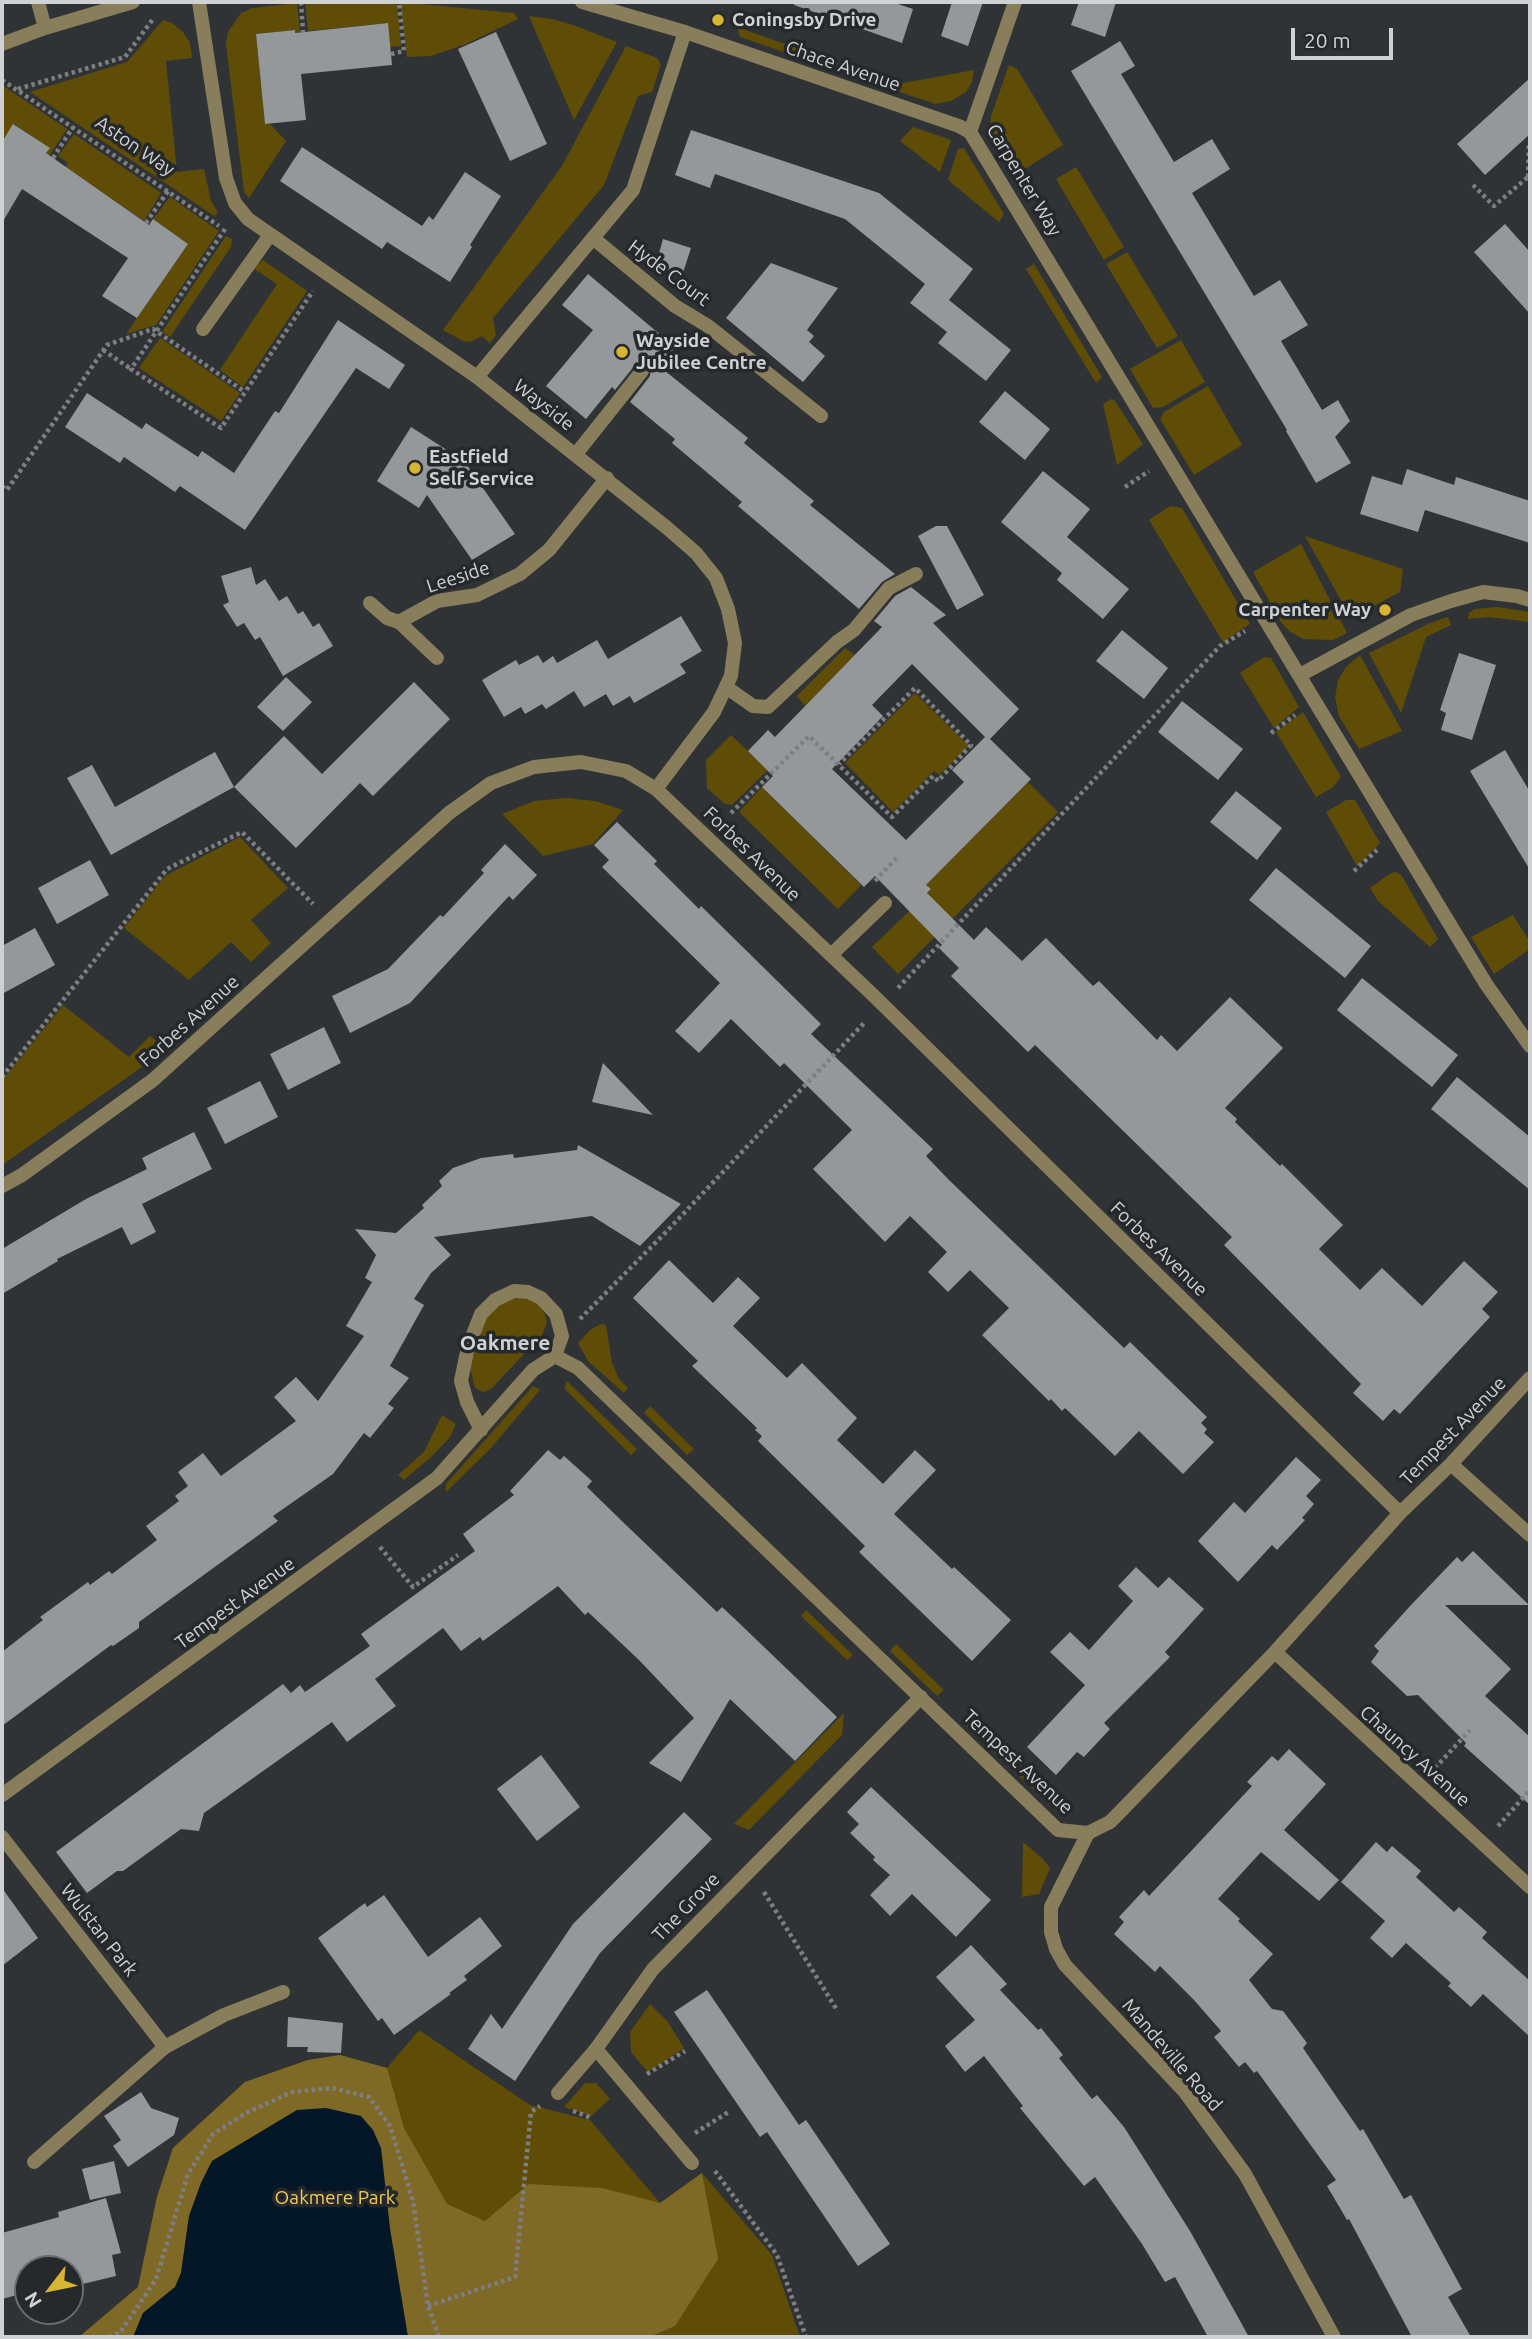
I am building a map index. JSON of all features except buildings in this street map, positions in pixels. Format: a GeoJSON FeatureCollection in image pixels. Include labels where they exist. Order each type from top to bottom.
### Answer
{"type":"FeatureCollection","features":[{"type":"Feature","properties":{"kind":"street"},"geometry":{"type":"LineString","coordinates":[[38,2],[45,28]]}},
{"type":"Feature","properties":{"kind":"street"},"geometry":{"type":"LineString","coordinates":[[2,44],[45,28],[134,2]]}},
{"type":"Feature","properties":{"kind":"street"},"geometry":{"type":"LineString","coordinates":[[199,2],[226,178],[235,203],[248,219],[270,235],[477,377],[633,190],[685,32]]}},
{"type":"Feature","properties":{"kind":"street","name":"Chace Avenue"},"geometry":{"type":"LineString","coordinates":[[582,2],[685,32],[970,131]]}},
{"type":"Feature","properties":{"kind":"street","name":"Carpenter Way"},"geometry":{"type":"LineString","coordinates":[[1014,2],[970,131],[1486,984],[1530,1046]]}},
{"type":"Feature","properties":{"kind":"street"},"geometry":{"type":"LineString","coordinates":[[203,329],[270,235]]}},
{"type":"Feature","properties":{"kind":"street","name":"Hyde Court"},"geometry":{"type":"LineString","coordinates":[[593,238],[675,306],[708,326],[821,416]]}},
{"type":"Feature","properties":{"kind":"street"},"geometry":{"type":"LineString","coordinates":[[576,454],[642,372]]}},
{"type":"Feature","properties":{"kind":"street","name":"Wayside"},"geometry":{"type":"LineString","coordinates":[[477,377],[607,478],[696,553],[716,578],[728,609],[735,643],[731,676],[714,712],[656,789]]}},
{"type":"Feature","properties":{"kind":"street","name":"Leeside"},"geometry":{"type":"LineString","coordinates":[[399,622],[438,601],[477,595],[520,574],[549,550],[607,478]]}},
{"type":"Feature","properties":{"kind":"street"},"geometry":{"type":"LineString","coordinates":[[726,687],[753,706],[768,707],[854,630],[889,588],[916,574]]}},
{"type":"Feature","properties":{"kind":"street"},"geometry":{"type":"LineString","coordinates":[[1300,675],[1411,615],[1451,600],[1483,592],[1530,600]]}},
{"type":"Feature","properties":{"kind":"street"},"geometry":{"type":"LineString","coordinates":[[370,603],[387,618],[399,622],[437,658]]}},
{"type":"Feature","properties":{"kind":"street","name":"Forbes Avenue"},"geometry":{"type":"LineString","coordinates":[[2,1186],[22,1175],[153,1080],[449,813],[491,783],[534,767],[581,762],[625,771],[656,789],[831,955],[1400,1513]]}},
{"type":"Feature","properties":{"kind":"street"},"geometry":{"type":"LineString","coordinates":[[831,955],[885,903]]}},
{"type":"Feature","properties":{"kind":"street"},"geometry":{"type":"LineString","coordinates":[[481,1430],[467,1402],[461,1381],[468,1347],[481,1314],[495,1300],[514,1291],[528,1292],[541,1298],[556,1314],[562,1336],[555,1356]]}},
{"type":"Feature","properties":{"kind":"street","name":"Tempest Avenue"},"geometry":{"type":"LineString","coordinates":[[2,1795],[437,1478],[533,1370],[555,1356],[578,1368],[1058,1830],[1088,1833],[1110,1822],[1118,1814],[1275,1652],[1400,1513],[1451,1464],[1530,1378]]}},
{"type":"Feature","properties":{"kind":"street"},"geometry":{"type":"LineString","coordinates":[[1451,1464],[1530,1535]]}},
{"type":"Feature","properties":{"kind":"street","name":"Chauncy Avenue"},"geometry":{"type":"LineString","coordinates":[[1275,1652],[1530,1887]]}},
{"type":"Feature","properties":{"kind":"street","name":"The Grove"},"geometry":{"type":"LineString","coordinates":[[558,2094],[596,2049],[653,1969],[921,1697]]}},
{"type":"Feature","properties":{"kind":"street","name":"Mandeville Road"},"geometry":{"type":"LineString","coordinates":[[1088,1833],[1051,1907],[1051,1932],[1056,1949],[1065,1965],[1185,2092],[1244,2174],[1334,2337]]}},
{"type":"Feature","properties":{"kind":"street","name":"Wulstan Park"},"geometry":{"type":"LineString","coordinates":[[2,1838],[165,2047]]}},
{"type":"Feature","properties":{"kind":"street"},"geometry":{"type":"LineString","coordinates":[[34,2162],[165,2047],[224,2015],[283,1992]]}},
{"type":"Feature","properties":{"kind":"street"},"geometry":{"type":"LineString","coordinates":[[596,2049],[692,2162]]}},
{"type":"Feature","properties":{"kind":"path"},"geometry":{"type":"LineString","coordinates":[[301,2],[303,32]]}},
{"type":"Feature","properties":{"kind":"path"},"geometry":{"type":"LineString","coordinates":[[391,54],[404,51],[399,2]]}},
{"type":"Feature","properties":{"kind":"path"},"geometry":{"type":"LineString","coordinates":[[17,90],[125,57],[153,19]]}},
{"type":"Feature","properties":{"kind":"path","name":"Aston Way"},"geometry":{"type":"LineString","coordinates":[[2,80],[225,229],[248,219]]}},
{"type":"Feature","properties":{"kind":"path"},"geometry":{"type":"LineString","coordinates":[[53,158],[73,127]]}},
{"type":"Feature","properties":{"kind":"path"},"geometry":{"type":"LineString","coordinates":[[1473,185],[1494,206],[1529,178],[1529,142]]}},
{"type":"Feature","properties":{"kind":"path"},"geometry":{"type":"LineString","coordinates":[[146,223],[168,191]]}},
{"type":"Feature","properties":{"kind":"path"},"geometry":{"type":"LineString","coordinates":[[2,486],[7,490],[107,345],[153,329],[245,392]]}},
{"type":"Feature","properties":{"kind":"path"},"geometry":{"type":"LineString","coordinates":[[103,350],[131,369]]}},
{"type":"Feature","properties":{"kind":"path"},"geometry":{"type":"LineString","coordinates":[[562,1336],[667,1231],[1220,646]]}},
{"type":"Feature","properties":{"kind":"path"},"geometry":{"type":"LineString","coordinates":[[731,813],[809,736],[892,817],[933,776],[938,781],[971,745],[915,688],[839,764]]}},
{"type":"Feature","properties":{"kind":"path"},"geometry":{"type":"LineString","coordinates":[[2,1077],[167,869],[242,832],[318,909]]}},
{"type":"Feature","properties":{"kind":"path"},"geometry":{"type":"LineString","coordinates":[[868,888],[899,855]]}},
{"type":"Feature","properties":{"kind":"path"},"geometry":{"type":"LineString","coordinates":[[368,1530],[413,1587],[458,1555]]}},
{"type":"Feature","properties":{"kind":"path"},"geometry":{"type":"LineString","coordinates":[[1419,1786],[1470,1730]]}},
{"type":"Feature","properties":{"kind":"path"},"geometry":{"type":"LineString","coordinates":[[1482,1844],[1530,1790]]}},
{"type":"Feature","properties":{"kind":"path"},"geometry":{"type":"LineString","coordinates":[[750,1870],[837,2010]]}},
{"type":"Feature","properties":{"kind":"path"},"geometry":{"type":"LineString","coordinates":[[627,2086],[685,2051]]}},
{"type":"Feature","properties":{"kind":"path"},"geometry":{"type":"LineString","coordinates":[[109,2337],[120,2335],[156,2279],[188,2174],[213,2134],[246,2113],[292,2092],[332,2088],[369,2097],[390,2126],[413,2201],[428,2306],[439,2337]]}},
{"type":"Feature","properties":{"kind":"path"},"geometry":{"type":"LineString","coordinates":[[428,2306],[515,2277],[531,2112],[558,2094]]}},
{"type":"Feature","properties":{"kind":"path"},"geometry":{"type":"LineString","coordinates":[[677,2144],[730,2111]]}},
{"type":"Feature","properties":{"kind":"path"},"geometry":{"type":"LineString","coordinates":[[692,2162],[711,2166],[777,2255],[806,2337]]}},
{"type":"Feature","properties":{"kind":"green space"},"geometry":{"type":"Polygon","coordinates":[[[305,2],[397,2],[401,46],[390,47],[387,23],[308,31],[305,2]]]}},
{"type":"Feature","properties":{"kind":"green space"},"geometry":{"type":"Polygon","coordinates":[[[400,2],[514,13],[518,19],[466,44],[431,56],[407,57],[400,2]]]}},
{"type":"Feature","properties":{"kind":"green space"},"geometry":{"type":"Polygon","coordinates":[[[297,3],[300,32],[295,33],[295,30],[256,34],[265,123],[269,123],[286,141],[249,198],[244,192],[226,44],[228,32],[241,13],[252,8],[297,3]]]}},
{"type":"Feature","properties":{"kind":"green space"},"geometry":{"type":"Polygon","coordinates":[[[529,16],[576,26],[617,42],[574,120],[529,16]]]}},
{"type":"Feature","properties":{"kind":"green space"},"geometry":{"type":"Polygon","coordinates":[[[163,20],[183,32],[190,43],[192,58],[166,61],[177,172],[204,169],[211,201],[218,213],[214,216],[30,92],[127,62],[163,20]]]}},
{"type":"Feature","properties":{"kind":"green space"},"geometry":{"type":"Polygon","coordinates":[[[737,27],[898,84],[974,70],[972,82],[966,92],[951,101],[935,104],[740,37],[737,27]]]}},
{"type":"Feature","properties":{"kind":"green space"},"geometry":{"type":"Polygon","coordinates":[[[626,46],[657,58],[661,64],[652,92],[638,96],[604,185],[493,318],[496,335],[490,343],[482,336],[470,342],[463,341],[443,330],[562,166],[626,46]]]}},
{"type":"Feature","properties":{"kind":"green space"},"geometry":{"type":"Polygon","coordinates":[[[1009,65],[1017,69],[1063,145],[1023,170],[1012,172],[992,141],[990,128],[991,116],[1009,65]]]}},
{"type":"Feature","properties":{"kind":"green space"},"geometry":{"type":"Polygon","coordinates":[[[2,85],[67,129],[49,156],[46,154],[49,148],[14,124],[2,142],[2,85]]]}},
{"type":"Feature","properties":{"kind":"green space"},"geometry":{"type":"Polygon","coordinates":[[[913,127],[951,140],[940,172],[900,141],[913,127]]]}},
{"type":"Feature","properties":{"kind":"green space"},"geometry":{"type":"Polygon","coordinates":[[[74,134],[161,193],[144,221],[66,167],[68,163],[58,156],[74,134]]]}},
{"type":"Feature","properties":{"kind":"green space"},"geometry":{"type":"Polygon","coordinates":[[[964,148],[1004,214],[999,222],[948,180],[958,149],[964,148]]]}},
{"type":"Feature","properties":{"kind":"green space"},"geometry":{"type":"Polygon","coordinates":[[[1076,167],[1124,247],[1104,260],[1056,179],[1076,167]]]}},
{"type":"Feature","properties":{"kind":"green space"},"geometry":{"type":"Polygon","coordinates":[[[170,197],[219,231],[156,325],[126,334],[188,244],[153,219],[170,197]]]}},
{"type":"Feature","properties":{"kind":"green space"},"geometry":{"type":"Polygon","coordinates":[[[226,236],[232,239],[231,247],[170,337],[162,332],[226,236]]]}},
{"type":"Feature","properties":{"kind":"green space"},"geometry":{"type":"Polygon","coordinates":[[[1127,252],[1178,336],[1157,348],[1106,264],[1127,252]]]}},
{"type":"Feature","properties":{"kind":"green space"},"geometry":{"type":"Polygon","coordinates":[[[263,260],[307,291],[243,387],[220,370],[277,284],[253,268],[263,260]]]}},
{"type":"Feature","properties":{"kind":"green space"},"geometry":{"type":"Polygon","coordinates":[[[1034,264],[1102,377],[1096,383],[1026,269],[1034,264]]]}},
{"type":"Feature","properties":{"kind":"green space"},"geometry":{"type":"Polygon","coordinates":[[[160,338],[240,393],[221,421],[139,368],[160,338]]]}},
{"type":"Feature","properties":{"kind":"green space"},"geometry":{"type":"Polygon","coordinates":[[[1181,340],[1205,382],[1163,407],[1153,408],[1130,369],[1181,340]]]}},
{"type":"Feature","properties":{"kind":"green space"},"geometry":{"type":"Polygon","coordinates":[[[1208,386],[1242,445],[1194,475],[1160,419],[1164,412],[1208,386]]]}},
{"type":"Feature","properties":{"kind":"green space"},"geometry":{"type":"Polygon","coordinates":[[[1111,399],[1115,401],[1143,444],[1117,465],[1103,404],[1111,399]]]}},
{"type":"Feature","properties":{"kind":"green space"},"geometry":{"type":"Polygon","coordinates":[[[1170,506],[1182,508],[1250,624],[1223,642],[1149,520],[1170,506]]]}},
{"type":"Feature","properties":{"kind":"green space"},"geometry":{"type":"Polygon","coordinates":[[[1305,536],[1403,569],[1400,592],[1351,618],[1305,536]]]}},
{"type":"Feature","properties":{"kind":"green space"},"geometry":{"type":"Polygon","coordinates":[[[1301,544],[1347,633],[1333,640],[1303,639],[1289,631],[1281,622],[1253,572],[1301,544]]]}},
{"type":"Feature","properties":{"kind":"green space"},"geometry":{"type":"Polygon","coordinates":[[[1498,607],[1530,612],[1530,622],[1489,617],[1468,619],[1469,613],[1475,609],[1498,607]]]}},
{"type":"Feature","properties":{"kind":"green space"},"geometry":{"type":"Polygon","coordinates":[[[1448,617],[1451,625],[1426,637],[1401,713],[1369,653],[1448,617]]]}},
{"type":"Feature","properties":{"kind":"green space"},"geometry":{"type":"Polygon","coordinates":[[[845,648],[855,655],[805,706],[797,696],[845,648]]]}},
{"type":"Feature","properties":{"kind":"green space"},"geometry":{"type":"Polygon","coordinates":[[[1360,655],[1402,731],[1359,749],[1339,716],[1335,698],[1338,680],[1346,667],[1360,655]]]}},
{"type":"Feature","properties":{"kind":"green space"},"geometry":{"type":"Polygon","coordinates":[[[1264,657],[1271,658],[1299,707],[1274,728],[1240,673],[1264,657]]]}},
{"type":"Feature","properties":{"kind":"green space"},"geometry":{"type":"Polygon","coordinates":[[[915,693],[969,746],[939,775],[934,771],[893,812],[845,763],[915,693]]]}},
{"type":"Feature","properties":{"kind":"green space"},"geometry":{"type":"Polygon","coordinates":[[[1303,712],[1341,777],[1333,787],[1316,797],[1276,732],[1303,712]]]}},
{"type":"Feature","properties":{"kind":"green space"},"geometry":{"type":"Polygon","coordinates":[[[731,735],[768,770],[732,805],[725,804],[707,788],[706,760],[731,735]]]}},
{"type":"Feature","properties":{"kind":"green space"},"geometry":{"type":"Polygon","coordinates":[[[1028,782],[1058,812],[898,974],[872,947],[931,890],[926,885],[1028,782]]]}},
{"type":"Feature","properties":{"kind":"green space"},"geometry":{"type":"Polygon","coordinates":[[[762,787],[861,885],[838,909],[739,812],[762,787]]]}},
{"type":"Feature","properties":{"kind":"green space"},"geometry":{"type":"Polygon","coordinates":[[[566,798],[595,801],[623,810],[593,844],[543,856],[502,814],[534,801],[566,798]]]}},
{"type":"Feature","properties":{"kind":"green space"},"geometry":{"type":"Polygon","coordinates":[[[1346,800],[1355,800],[1380,843],[1357,866],[1326,812],[1346,800]]]}},
{"type":"Feature","properties":{"kind":"green space"},"geometry":{"type":"Polygon","coordinates":[[[240,837],[288,888],[251,920],[271,943],[251,962],[231,942],[189,980],[124,928],[165,876],[240,837]]]}},
{"type":"Feature","properties":{"kind":"green space"},"geometry":{"type":"Polygon","coordinates":[[[1396,872],[1402,876],[1438,939],[1430,947],[1378,901],[1370,888],[1396,872]]]}},
{"type":"Feature","properties":{"kind":"green space"},"geometry":{"type":"Polygon","coordinates":[[[1513,915],[1530,942],[1530,949],[1494,974],[1471,937],[1513,915]]]}},
{"type":"Feature","properties":{"kind":"green space"},"geometry":{"type":"Polygon","coordinates":[[[63,1005],[129,1057],[150,1036],[158,1042],[158,1049],[152,1060],[2,1165],[2,1081],[63,1005]]]}},
{"type":"Feature","properties":{"kind":"green space"},"geometry":{"type":"Polygon","coordinates":[[[521,1298],[536,1302],[544,1312],[547,1323],[542,1335],[491,1389],[483,1392],[475,1388],[470,1367],[482,1329],[491,1309],[507,1300],[521,1298]]]}},
{"type":"Feature","properties":{"kind":"green space"},"geometry":{"type":"Polygon","coordinates":[[[601,1324],[606,1325],[612,1363],[619,1379],[628,1388],[624,1393],[588,1361],[578,1343],[590,1330],[601,1324]]]}},
{"type":"Feature","properties":{"kind":"green space"},"geometry":{"type":"Polygon","coordinates":[[[567,1381],[637,1449],[631,1455],[564,1388],[567,1381]]]}},
{"type":"Feature","properties":{"kind":"green space"},"geometry":{"type":"Polygon","coordinates":[[[533,1386],[540,1390],[490,1449],[446,1492],[446,1484],[533,1386]]]}},
{"type":"Feature","properties":{"kind":"green space"},"geometry":{"type":"Polygon","coordinates":[[[650,1406],[694,1449],[687,1455],[644,1413],[650,1406]]]}},
{"type":"Feature","properties":{"kind":"green space"},"geometry":{"type":"Polygon","coordinates":[[[442,1415],[456,1424],[450,1437],[404,1480],[398,1475],[424,1452],[442,1415]]]}},
{"type":"Feature","properties":{"kind":"green space"},"geometry":{"type":"Polygon","coordinates":[[[806,1610],[853,1655],[847,1660],[801,1616],[806,1610]]]}},
{"type":"Feature","properties":{"kind":"green space"},"geometry":{"type":"Polygon","coordinates":[[[896,1644],[944,1690],[937,1696],[890,1651],[896,1644]]]}},
{"type":"Feature","properties":{"kind":"green space"},"geometry":{"type":"Polygon","coordinates":[[[844,1713],[842,1735],[749,1830],[734,1824],[844,1713]]]}},
{"type":"Feature","properties":{"kind":"green space"},"geometry":{"type":"Polygon","coordinates":[[[968,1717],[1061,1804],[1055,1810],[963,1723],[968,1717]]]}},
{"type":"Feature","properties":{"kind":"green space"},"geometry":{"type":"Polygon","coordinates":[[[1023,1842],[1050,1868],[1039,1894],[1022,1897],[1023,1842]]]}},
{"type":"Feature","properties":{"kind":"green space"},"geometry":{"type":"Polygon","coordinates":[[[650,2004],[668,2022],[684,2048],[648,2072],[631,2052],[630,2032],[650,2004]]]}},
{"type":"Feature","properties":{"kind":"green space","name":"Oakmere Park"},"geometry":{"type":"Polygon","coordinates":[[[419,2030],[530,2105],[590,2120],[660,2203],[702,2173],[772,2255],[800,2337],[79,2337],[138,2287],[157,2197],[173,2148],[245,2082],[308,2060],[340,2055],[387,2068],[419,2030]]]}},
{"type":"Feature","properties":{"kind":"green space"},"geometry":{"type":"Polygon","coordinates":[[[585,2083],[596,2083],[610,2099],[591,2116],[564,2107],[585,2083]]]}},
{"type":"Feature","properties":{"kind":"shaded area"},"geometry":{"type":"Polygon","coordinates":[[[340,2055],[387,2068],[404,2128],[447,2204],[485,2221],[529,2184],[602,2188],[660,2203],[702,2173],[718,2259],[675,2326],[649,2337],[408,2337],[390,2229],[381,2148],[297,2110],[212,2161],[189,2216],[181,2273],[175,2287],[143,2313],[133,2337],[79,2337],[138,2287],[157,2197],[173,2148],[245,2082],[308,2060],[340,2055]]]}},
{"type":"Feature","properties":{"kind":"water"},"geometry":{"type":"Polygon","coordinates":[[[326,2108],[361,2116],[373,2130],[381,2148],[390,2229],[408,2337],[133,2337],[143,2313],[175,2287],[181,2273],[189,2216],[212,2161],[297,2110],[326,2108]]]}},
{"type":"Feature","properties":{"kind":"place","name":"Coningsby Drive"},"geometry":{"type":"Point","coordinates":[718,20]}},
{"type":"Feature","properties":{"kind":"place","name":"Wayside Jubilee Centre"},"geometry":{"type":"Point","coordinates":[622,352]}},
{"type":"Feature","properties":{"kind":"place","name":"Eastfield Self Service"},"geometry":{"type":"Point","coordinates":[415,468]}},
{"type":"Feature","properties":{"kind":"place","name":"Carpenter Way"},"geometry":{"type":"Point","coordinates":[1385,610]}},
{"type":"Feature","properties":{"kind":"district","name":"Oakmere"},"geometry":{"type":"Point","coordinates":[505,1343]}}]}
